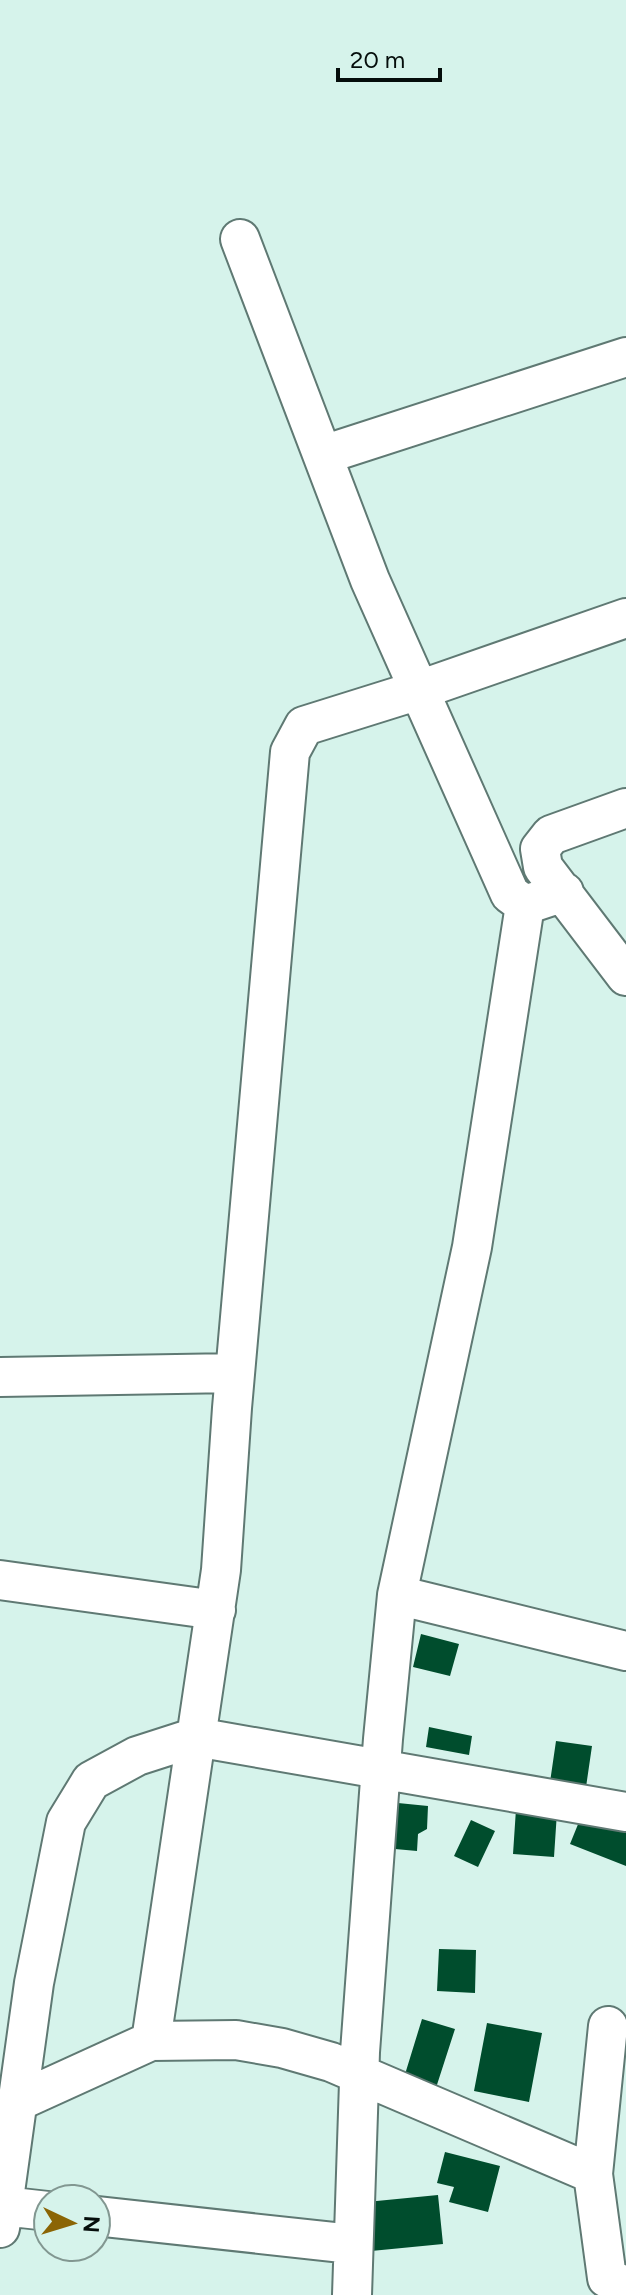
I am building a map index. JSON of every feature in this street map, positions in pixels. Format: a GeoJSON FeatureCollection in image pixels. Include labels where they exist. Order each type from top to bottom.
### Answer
{"type":"FeatureCollection","features":[{"type":"Feature","properties":{"kind":"street"},"geometry":{"type":"LineString","coordinates":[[240,239],[370,580],[510,894],[525,905]]}},
{"type":"Feature","properties":{"kind":"street"},"geometry":{"type":"LineString","coordinates":[[323,455],[626,357]]}},
{"type":"Feature","properties":{"kind":"street"},"geometry":{"type":"LineString","coordinates":[[151,2041],[216,1610],[290,752],[304,726],[419,690],[626,618]]}},
{"type":"Feature","properties":{"kind":"street"},"geometry":{"type":"LineString","coordinates":[[626,808],[551,835],[540,849],[543,867],[626,976]]}},
{"type":"Feature","properties":{"kind":"street"},"geometry":{"type":"LineString","coordinates":[[525,905],[564,892]]}},
{"type":"Feature","properties":{"kind":"street"},"geometry":{"type":"LineString","coordinates":[[352,2295],[360,2073],[381,1770],[397,1595],[472,1247],[525,905]]}},
{"type":"Feature","properties":{"kind":"street"},"geometry":{"type":"LineString","coordinates":[[0,1377],[235,1373]]}},
{"type":"Feature","properties":{"kind":"street"},"geometry":{"type":"LineString","coordinates":[[0,1580],[216,1610]]}},
{"type":"Feature","properties":{"kind":"street"},"geometry":{"type":"LineString","coordinates":[[397,1595],[626,1651]]}},
{"type":"Feature","properties":{"kind":"street"},"geometry":{"type":"LineString","coordinates":[[32,2213],[1,2217],[34,1983],[66,1822],[91,1781],[137,1756],[196,1737],[626,1812]]}},
{"type":"Feature","properties":{"kind":"street"},"geometry":{"type":"LineString","coordinates":[[608,2026],[593,2174],[607,2278],[626,2286]]}},
{"type":"Feature","properties":{"kind":"street"},"geometry":{"type":"LineString","coordinates":[[17,2102],[151,2041],[236,2040],[282,2048],[360,2073],[593,2174]]}},
{"type":"Feature","properties":{"kind":"street"},"geometry":{"type":"LineString","coordinates":[[112,2218],[352,2244]]}},
{"type":"Feature","properties":{"kind":"building"},"geometry":{"type":"Polygon","coordinates":[[[421,1634],[459,1644],[450,1676],[413,1667],[421,1634]]]}},
{"type":"Feature","properties":{"kind":"building"},"geometry":{"type":"Polygon","coordinates":[[[429,1727],[472,1736],[469,1755],[426,1747],[429,1727]]]}},
{"type":"Feature","properties":{"kind":"building"},"geometry":{"type":"Polygon","coordinates":[[[556,1741],[592,1746],[585,1794],[549,1789],[556,1741]]]}},
{"type":"Feature","properties":{"kind":"building"},"geometry":{"type":"Polygon","coordinates":[[[398,1803],[428,1806],[427,1829],[418,1834],[417,1851],[384,1848],[389,1818],[397,1819],[398,1803]]]}},
{"type":"Feature","properties":{"kind":"building"},"geometry":{"type":"Polygon","coordinates":[[[516,1809],[557,1812],[554,1857],[513,1854],[516,1809]]]}},
{"type":"Feature","properties":{"kind":"building"},"geometry":{"type":"Polygon","coordinates":[[[583,1812],[626,1829],[626,1866],[570,1844],[583,1812]]]}},
{"type":"Feature","properties":{"kind":"building"},"geometry":{"type":"Polygon","coordinates":[[[471,1820],[495,1831],[478,1867],[454,1856],[471,1820]]]}},
{"type":"Feature","properties":{"kind":"building"},"geometry":{"type":"Polygon","coordinates":[[[439,1949],[476,1950],[475,1993],[437,1991],[439,1949]]]}},
{"type":"Feature","properties":{"kind":"building"},"geometry":{"type":"Polygon","coordinates":[[[422,2019],[455,2029],[434,2094],[402,2084],[422,2019]]]}},
{"type":"Feature","properties":{"kind":"building"},"geometry":{"type":"Polygon","coordinates":[[[487,2023],[542,2033],[529,2102],[474,2091],[487,2023]]]}},
{"type":"Feature","properties":{"kind":"building"},"geometry":{"type":"Polygon","coordinates":[[[445,2152],[500,2166],[488,2212],[449,2202],[454,2187],[437,2183],[445,2152]]]}},
{"type":"Feature","properties":{"kind":"building"},"geometry":{"type":"Polygon","coordinates":[[[438,2195],[443,2244],[361,2252],[356,2203],[438,2195]]]}}]}
